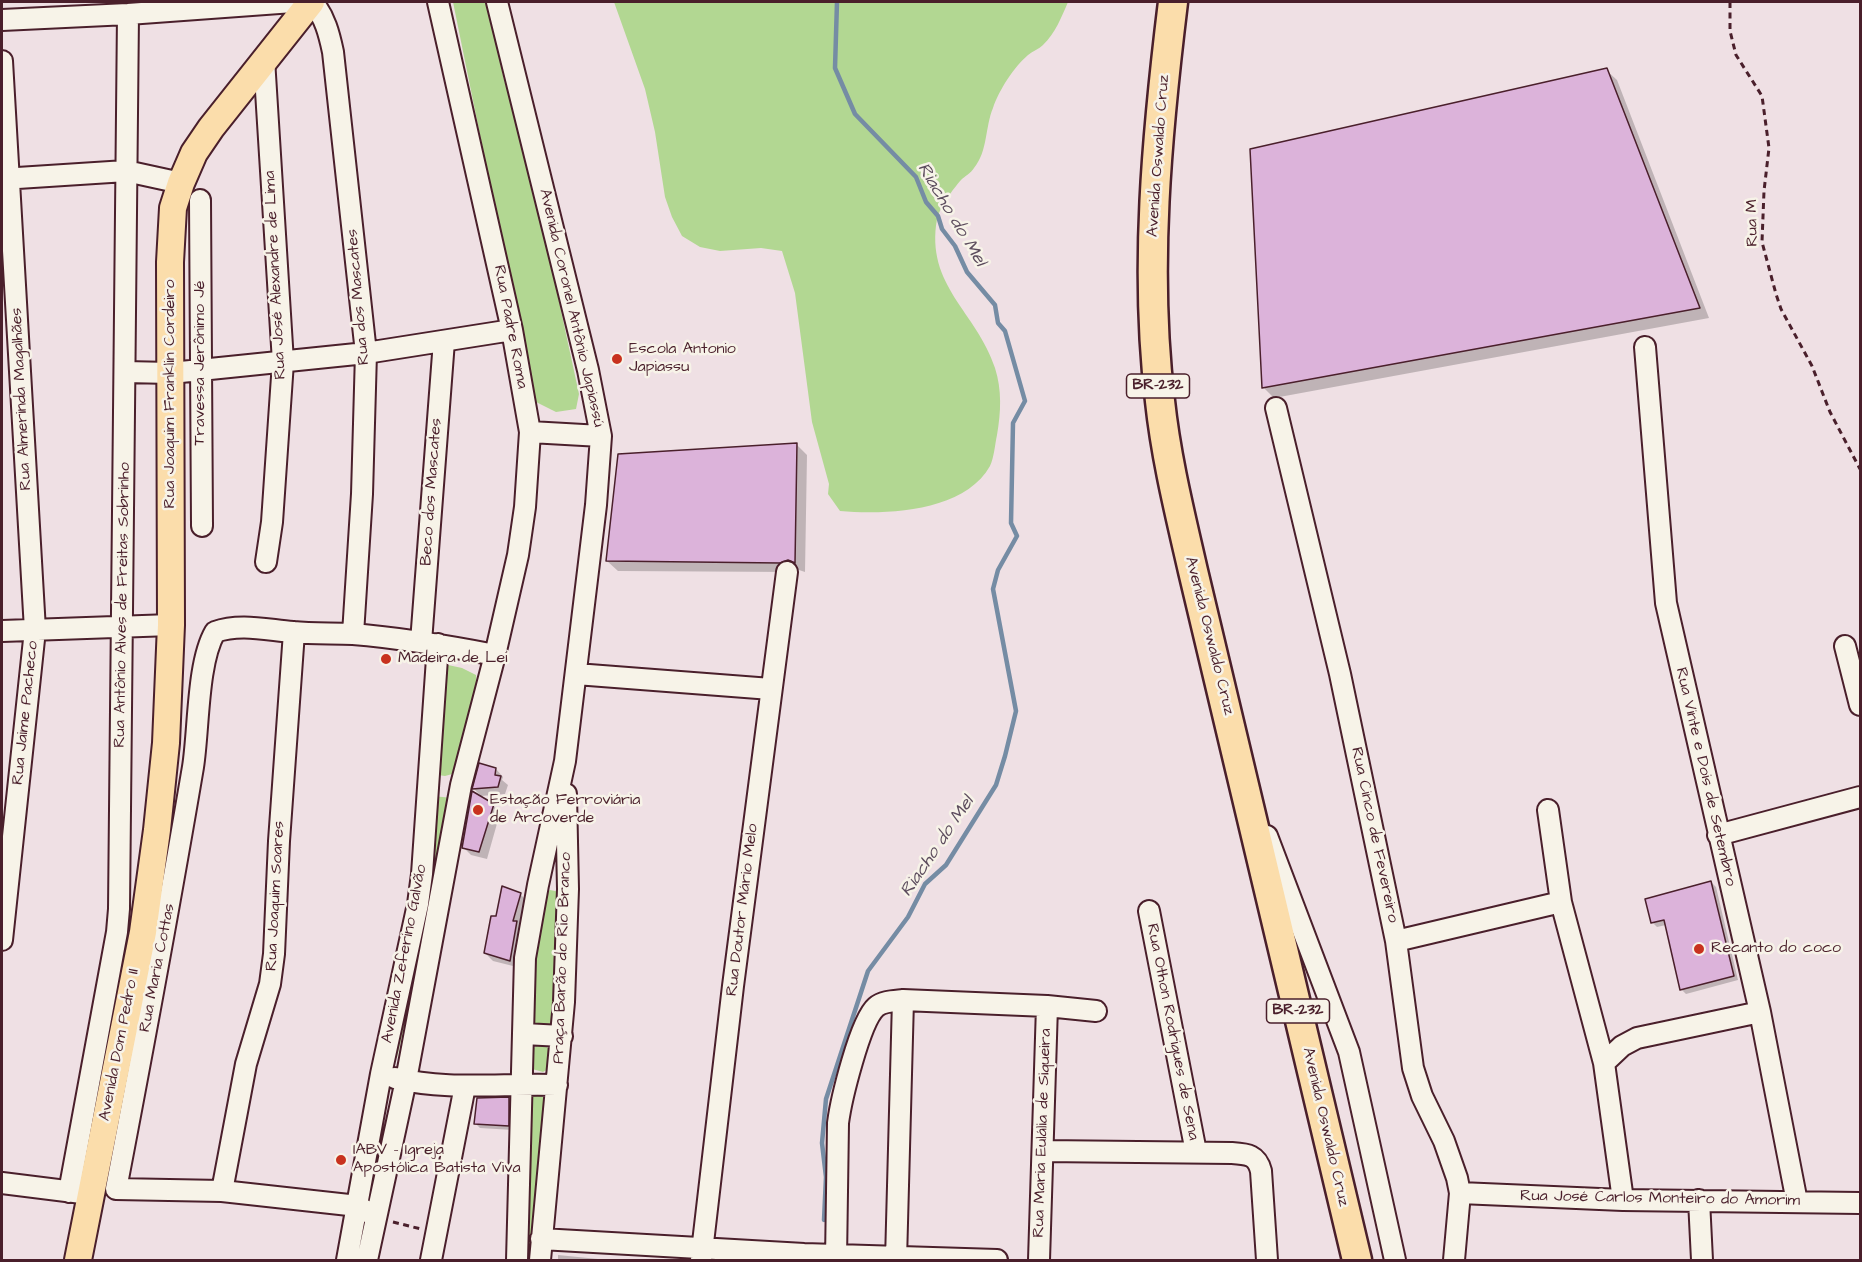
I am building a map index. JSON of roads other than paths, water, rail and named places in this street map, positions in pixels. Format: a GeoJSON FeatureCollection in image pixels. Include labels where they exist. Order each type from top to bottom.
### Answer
{"type":"FeatureCollection","features":[{"type":"Feature","properties":{"kind":"highway","name":"Avenida Oswaldo Cruz"},"geometry":{"type":"LineString","coordinates":[[1173,2],[1157,177],[1152,263],[1154,332],[1160,401],[1173,481],[1357,1260]]}},
{"type":"Feature","properties":{"kind":"main road","name":"Rua Joaquim Franklin Cordeiro"},"geometry":{"type":"LineString","coordinates":[[157,830],[166,743],[171,625],[171,234],[173,208],[194,153],[264,59],[312,2]]}},
{"type":"Feature","properties":{"kind":"main road","name":"Avenida Dom Pedro II"},"geometry":{"type":"LineString","coordinates":[[78,1260],[80,1193],[143,932],[157,830]]}},
{"type":"Feature","properties":{"kind":"street"},"geometry":{"type":"LineString","coordinates":[[2,20],[293,2]]}},
{"type":"Feature","properties":{"kind":"street","name":"Rua dos Mascates"},"geometry":{"type":"LineString","coordinates":[[312,2],[322,14],[333,52],[366,353],[362,494],[353,634]]}},
{"type":"Feature","properties":{"kind":"street","name":"Rua Padre Roma"},"geometry":{"type":"LineString","coordinates":[[438,2],[512,330],[530,432],[525,507],[518,555],[495,655]]}},
{"type":"Feature","properties":{"kind":"street","name":"Avenida Coronel Antônio Japiassú"},"geometry":{"type":"LineString","coordinates":[[497,2],[588,370],[601,436],[596,505],[565,761]]}},
{"type":"Feature","properties":{"kind":"street","name":"Rua Antônio Alves de Freitas Sobrinho"},"geometry":{"type":"LineString","coordinates":[[80,1193],[117,932],[123,626],[128,14]]}},
{"type":"Feature","properties":{"kind":"street","name":"Rua José Alexandre de Lima"},"geometry":{"type":"LineString","coordinates":[[264,59],[283,362],[272,522],[266,562]]}},
{"type":"Feature","properties":{"kind":"street","name":"Rua Almerinda Magalhães"},"geometry":{"type":"LineString","coordinates":[[2,61],[5,179],[35,630]]}},
{"type":"Feature","properties":{"kind":"street"},"geometry":{"type":"LineString","coordinates":[[5,179],[126,171],[181,183]]}},
{"type":"Feature","properties":{"kind":"street","name":"Travessa Jerônimo Jé"},"geometry":{"type":"LineString","coordinates":[[200,200],[202,526]]}},
{"type":"Feature","properties":{"kind":"street"},"geometry":{"type":"LineString","coordinates":[[125,372],[171,373],[366,353],[512,330]]}},
{"type":"Feature","properties":{"kind":"street","name":"Beco dos Mascates"},"geometry":{"type":"LineString","coordinates":[[430,643],[444,341]]}},
{"type":"Feature","properties":{"kind":"street","name":"Rua Vinte e Dois de Setembro"},"geometry":{"type":"LineString","coordinates":[[1645,347],[1666,603],[1760,1012],[1797,1202]]}},
{"type":"Feature","properties":{"kind":"street","name":"Rua Cinco de Fevereiro"},"geometry":{"type":"LineString","coordinates":[[1276,408],[1340,674],[1396,940],[1413,1068],[1422,1096],[1444,1141],[1457,1178],[1460,1193],[1454,1260]]}},
{"type":"Feature","properties":{"kind":"street"},"geometry":{"type":"LineString","coordinates":[[530,432],[601,436]]}},
{"type":"Feature","properties":{"kind":"street","name":"Rua Doutor Mário Melo"},"geometry":{"type":"LineString","coordinates":[[701,1254],[787,572]]}},
{"type":"Feature","properties":{"kind":"street"},"geometry":{"type":"LineString","coordinates":[[2,631],[171,625]]}},
{"type":"Feature","properties":{"kind":"street","name":"Rua Maria Cottas"},"geometry":{"type":"LineString","coordinates":[[222,1191],[116,1189],[168,915],[196,746],[206,651],[215,632],[223,629],[244,627],[294,632]]}},
{"type":"Feature","properties":{"kind":"street","name":"Rua Jaime Pacheco"},"geometry":{"type":"LineString","coordinates":[[2,940],[35,630]]}},
{"type":"Feature","properties":{"kind":"street"},"geometry":{"type":"LineString","coordinates":[[294,632],[353,634],[430,643],[495,655]]}},
{"type":"Feature","properties":{"kind":"street","name":"Rua Joaquim Soares"},"geometry":{"type":"LineString","coordinates":[[222,1191],[242,1082],[270,984],[274,954],[279,841],[294,632]]}},
{"type":"Feature","properties":{"kind":"street","name":"Avenida Zeferino Galvão"},"geometry":{"type":"LineString","coordinates":[[347,1260],[381,1074],[418,904],[429,781],[430,643]]}},
{"type":"Feature","properties":{"kind":"street"},"geometry":{"type":"LineString","coordinates":[[1845,646],[1860,705]]}},
{"type":"Feature","properties":{"kind":"street","name":"Avenida Zeferino Galvão"},"geometry":{"type":"LineString","coordinates":[[367,1260],[406,1080],[461,785],[495,655]]}},
{"type":"Feature","properties":{"kind":"street"},"geometry":{"type":"LineString","coordinates":[[576,674],[771,689]]}},
{"type":"Feature","properties":{"kind":"street"},"geometry":{"type":"LineString","coordinates":[[166,743],[196,746]]}},
{"type":"Feature","properties":{"kind":"street","name":"Praça Barão do Rio Branco"},"geometry":{"type":"LineString","coordinates":[[517,1260],[525,958],[565,761]]}},
{"type":"Feature","properties":{"kind":"street","name":"Praça Barão do Rio Branco"},"geometry":{"type":"LineString","coordinates":[[556,1085],[562,1036],[568,889],[565,761]]}},
{"type":"Feature","properties":{"kind":"street"},"geometry":{"type":"LineString","coordinates":[[1239,762],[1349,1052],[1395,1260]]}},
{"type":"Feature","properties":{"kind":"street"},"geometry":{"type":"LineString","coordinates":[[429,781],[461,785]]}},
{"type":"Feature","properties":{"kind":"street"},"geometry":{"type":"LineString","coordinates":[[1718,835],[1860,797]]}},
{"type":"Feature","properties":{"kind":"street"},"geometry":{"type":"LineString","coordinates":[[1548,810],[1561,902],[1604,1063],[1623,1200]]}},
{"type":"Feature","properties":{"kind":"street"},"geometry":{"type":"LineString","coordinates":[[538,885],[554,879],[568,889]]}},
{"type":"Feature","properties":{"kind":"street"},"geometry":{"type":"LineString","coordinates":[[1396,940],[1561,902]]}},
{"type":"Feature","properties":{"kind":"street","name":"Rua Othon Rodrigues de Sena"},"geometry":{"type":"LineString","coordinates":[[1149,911],[1196,1152]]}},
{"type":"Feature","properties":{"kind":"street"},"geometry":{"type":"LineString","coordinates":[[896,1259],[903,1000]]}},
{"type":"Feature","properties":{"kind":"street"},"geometry":{"type":"LineString","coordinates":[[836,1257],[838,1123],[841,1102],[865,1023],[877,1006],[903,1000],[1047,1006],[1096,1011]]}},
{"type":"Feature","properties":{"kind":"street","name":"Rua Maria Eulália de Siqueira"},"geometry":{"type":"LineString","coordinates":[[1039,1260],[1047,1006]]}},
{"type":"Feature","properties":{"kind":"street"},"geometry":{"type":"LineString","coordinates":[[1604,1063],[1622,1046],[1637,1038],[1760,1012]]}},
{"type":"Feature","properties":{"kind":"street"},"geometry":{"type":"LineString","coordinates":[[524,1034],[562,1036]]}},
{"type":"Feature","properties":{"kind":"street"},"geometry":{"type":"LineString","coordinates":[[381,1074],[406,1080],[465,1086],[556,1085],[540,1260]]}},
{"type":"Feature","properties":{"kind":"street"},"geometry":{"type":"LineString","coordinates":[[431,1260],[465,1086]]}},
{"type":"Feature","properties":{"kind":"street"},"geometry":{"type":"LineString","coordinates":[[1043,1151],[1196,1152],[1253,1156],[1258,1161],[1263,1185],[1267,1260]]}},
{"type":"Feature","properties":{"kind":"street"},"geometry":{"type":"LineString","coordinates":[[2,1183],[80,1193]]}},
{"type":"Feature","properties":{"kind":"street"},"geometry":{"type":"LineString","coordinates":[[222,1191],[358,1206],[376,1217]]}},
{"type":"Feature","properties":{"kind":"street","name":"Rua José Carlos Monteiro do Amorim"},"geometry":{"type":"LineString","coordinates":[[1460,1193],[1623,1200],[1860,1203]]}},
{"type":"Feature","properties":{"kind":"street"},"geometry":{"type":"LineString","coordinates":[[1699,1200],[1702,1260]]}},
{"type":"Feature","properties":{"kind":"street"},"geometry":{"type":"LineString","coordinates":[[542,1239],[701,1254],[997,1260]]}},
{"type":"Feature","properties":{"kind":"waterway","name":"Riacho do Mel"},"geometry":{"type":"LineString","coordinates":[[824,1220],[826,1177],[822,1143],[826,1099],[868,971],[908,917],[925,884],[946,865],[996,785],[1005,756],[1016,711],[993,589],[998,570],[1017,536],[1011,523],[1013,423],[1025,401],[1005,331],[998,323],[995,305],[967,272],[955,246],[942,229],[938,216],[926,202],[916,177],[855,114],[835,68],[837,2]]}},
{"type":"Feature","properties":{"kind":"place","name":"Escola Antonio Japiassu"},"geometry":{"type":"Point","coordinates":[617,359]}},
{"type":"Feature","properties":{"kind":"place","name":"Madeira de Lei"},"geometry":{"type":"Point","coordinates":[386,659]}},
{"type":"Feature","properties":{"kind":"place","name":"Estação Ferroviária de Arcoverde"},"geometry":{"type":"Point","coordinates":[478,810]}},
{"type":"Feature","properties":{"kind":"place","name":"Recanto do coco"},"geometry":{"type":"Point","coordinates":[1699,949]}},
{"type":"Feature","properties":{"kind":"place","name":"IABV - Igreja Apostólica Batista Viva"},"geometry":{"type":"Point","coordinates":[341,1160]}}]}
